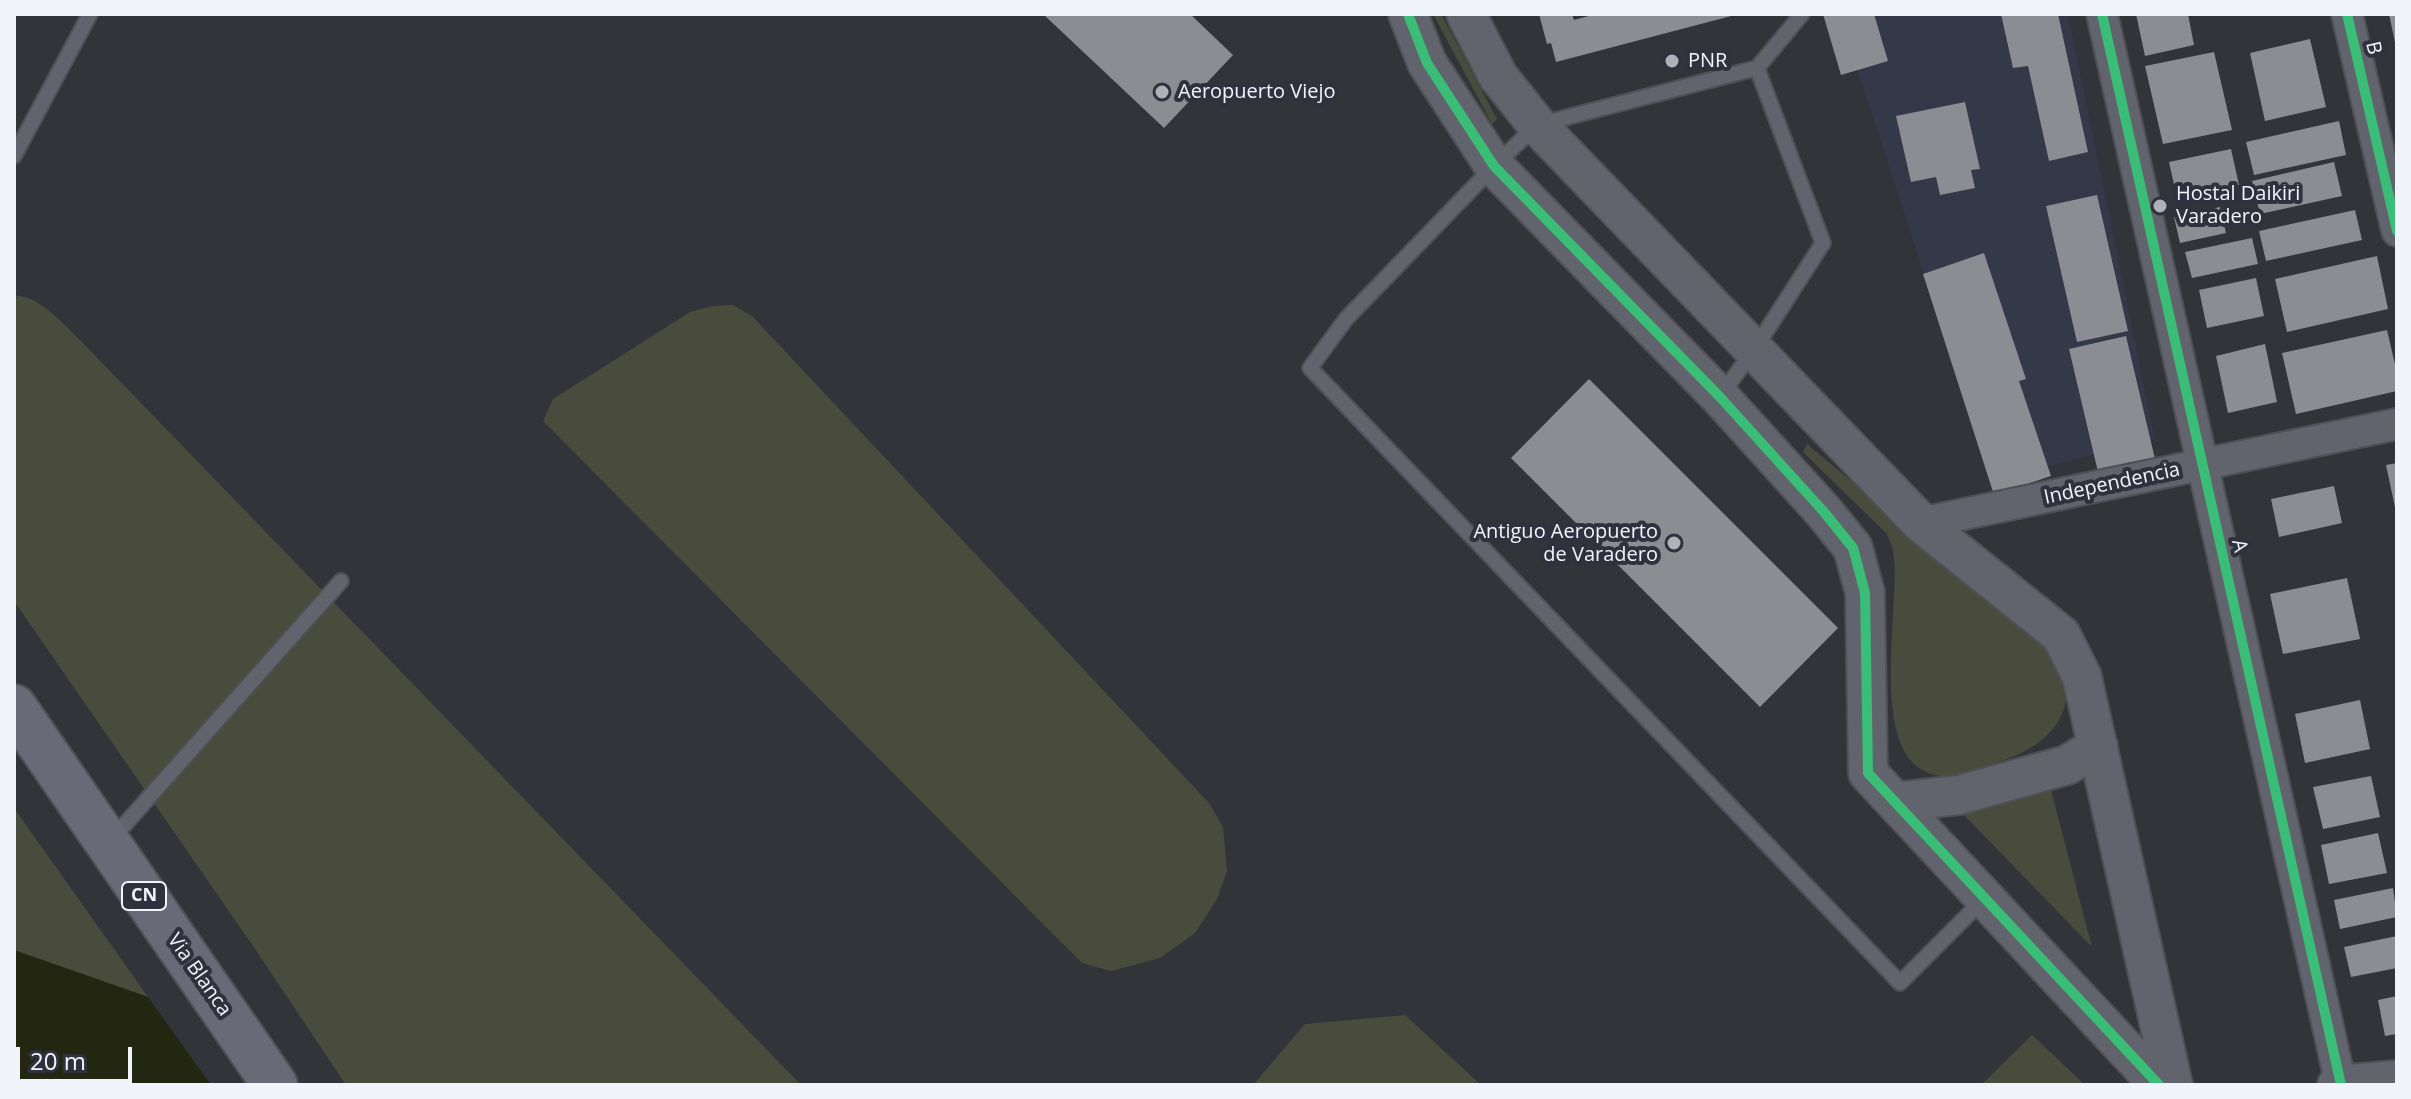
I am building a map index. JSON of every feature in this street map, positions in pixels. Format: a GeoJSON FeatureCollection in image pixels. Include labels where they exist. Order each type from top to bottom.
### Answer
{"type":"FeatureCollection","features":[{"type":"Feature","properties":{"kind":"highway","name":"Via Blanca"},"geometry":{"type":"LineString","coordinates":[[14,707],[275,1085]]}},
{"type":"Feature","properties":{"kind":"street"},"geometry":{"type":"LineString","coordinates":[[1408,14],[1427,63],[1494,166],[1720,397],[1853,548],[1865,593],[1868,773],[2159,1085]]}},
{"type":"Feature","properties":{"kind":"street"},"geometry":{"type":"LineString","coordinates":[[1466,14],[1498,76],[1537,125],[1921,523],[2061,635],[2082,677],[2173,1085]]}},
{"type":"Feature","properties":{"kind":"street","name":"A"},"geometry":{"type":"LineString","coordinates":[[2102,14],[2340,1085]]}},
{"type":"Feature","properties":{"kind":"street","name":"B"},"geometry":{"type":"LineString","coordinates":[[2347,14],[2397,231]]}},
{"type":"Feature","properties":{"kind":"street","name":"Independencia"},"geometry":{"type":"LineString","coordinates":[[1921,523],[2397,424]]}},
{"type":"Feature","properties":{"kind":"street"},"geometry":{"type":"LineString","coordinates":[[1895,802],[1975,791],[2067,765],[2098,746]]}},
{"type":"Feature","properties":{"kind":"street"},"geometry":{"type":"LineString","coordinates":[[2340,1085],[2397,1080]]}},
{"type":"Feature","properties":{"kind":"lane"},"geometry":{"type":"LineString","coordinates":[[14,156],[90,14]]}},
{"type":"Feature","properties":{"kind":"lane"},"geometry":{"type":"LineString","coordinates":[[1802,14],[1757,68],[1537,125],[1346,319],[1310,368],[1900,983],[1986,897]]}},
{"type":"Feature","properties":{"kind":"lane"},"geometry":{"type":"LineString","coordinates":[[1720,397],[1823,243],[1757,68]]}},
{"type":"Feature","properties":{"kind":"lane"},"geometry":{"type":"LineString","coordinates":[[108,843],[341,581]]}},
{"type":"Feature","properties":{"kind":"shaded area"},"geometry":{"type":"Polygon","coordinates":[[[1433,14],[1441,14],[1497,119],[1492,124],[1433,14]]]}},
{"type":"Feature","properties":{"kind":"shaded area"},"geometry":{"type":"Polygon","coordinates":[[[1839,14],[2068,14],[2155,439],[1997,479],[1973,424],[1839,14]]]}},
{"type":"Feature","properties":{"kind":"shaded area"},"geometry":{"type":"Polygon","coordinates":[[[14,295],[42,305],[79,339],[801,1085],[346,1085],[14,601],[14,295]]]}},
{"type":"Feature","properties":{"kind":"shaded area"},"geometry":{"type":"Polygon","coordinates":[[[733,305],[752,316],[1209,803],[1223,827],[1227,871],[1217,899],[1195,933],[1160,958],[1111,971],[1082,963],[543,421],[553,399],[690,312],[733,305]]]}},
{"type":"Feature","properties":{"kind":"shaded area"},"geometry":{"type":"Polygon","coordinates":[[[1807,444],[2050,647],[2065,669],[2065,702],[2052,730],[2041,741],[2013,757],[1958,775],[1942,776],[1917,766],[1902,745],[1894,716],[1891,681],[1895,576],[1891,544],[1887,534],[1803,452],[1807,444]]]}},
{"type":"Feature","properties":{"kind":"shaded area"},"geometry":{"type":"Polygon","coordinates":[[[2051,790],[2092,947],[1962,813],[2051,790]]]}},
{"type":"Feature","properties":{"kind":"shaded area"},"geometry":{"type":"Polygon","coordinates":[[[14,808],[148,997],[14,950],[14,808]]]}},
{"type":"Feature","properties":{"kind":"shaded area"},"geometry":{"type":"Polygon","coordinates":[[[14,950],[148,997],[211,1085],[14,1085],[14,950]]]}},
{"type":"Feature","properties":{"kind":"shaded area"},"geometry":{"type":"Polygon","coordinates":[[[1405,1015],[1481,1085],[1253,1085],[1305,1024],[1405,1015]]]}},
{"type":"Feature","properties":{"kind":"shaded area"},"geometry":{"type":"Polygon","coordinates":[[[2032,1035],[2085,1085],[1981,1085],[2032,1035]]]}},
{"type":"Feature","properties":{"kind":"building","name":"Aeropuerto Viejo"},"geometry":{"type":"Polygon","coordinates":[[[1043,14],[1190,14],[1233,55],[1164,128],[1043,14]]]}},
{"type":"Feature","properties":{"kind":"building"},"geometry":{"type":"Polygon","coordinates":[[[1539,14],[1572,14],[1574,20],[1596,14],[1735,15],[1556,62],[1551,43],[1547,44],[1539,14]]]}},
{"type":"Feature","properties":{"kind":"building"},"geometry":{"type":"Polygon","coordinates":[[[1823,14],[1874,14],[1888,61],[1841,75],[1823,14]]]}},
{"type":"Feature","properties":{"kind":"building"},"geometry":{"type":"Polygon","coordinates":[[[2001,14],[2058,14],[2088,152],[2049,161],[2028,66],[2013,68],[2001,14]]]}},
{"type":"Feature","properties":{"kind":"building"},"geometry":{"type":"Polygon","coordinates":[[[2136,14],[2188,14],[2194,45],[2145,56],[2136,14]]]}},
{"type":"Feature","properties":{"kind":"building"},"geometry":{"type":"Polygon","coordinates":[[[2389,14],[2397,14],[2396,47],[2389,14]]]}},
{"type":"Feature","properties":{"kind":"building"},"geometry":{"type":"Polygon","coordinates":[[[2310,39],[2326,107],[2265,121],[2250,53],[2310,39]]]}},
{"type":"Feature","properties":{"kind":"building"},"geometry":{"type":"Polygon","coordinates":[[[2214,52],[2232,130],[2163,144],[2145,66],[2214,52]]]}},
{"type":"Feature","properties":{"kind":"building"},"geometry":{"type":"Polygon","coordinates":[[[1965,102],[1980,169],[1971,170],[1975,188],[1940,195],[1936,177],[1911,182],[1896,116],[1965,102]]]}},
{"type":"Feature","properties":{"kind":"building"},"geometry":{"type":"Polygon","coordinates":[[[2339,121],[2346,155],[2254,175],[2246,142],[2339,121]]]}},
{"type":"Feature","properties":{"kind":"building"},"geometry":{"type":"Polygon","coordinates":[[[2231,149],[2239,185],[2177,198],[2169,162],[2231,149]]]}},
{"type":"Feature","properties":{"kind":"building"},"geometry":{"type":"Polygon","coordinates":[[[2334,162],[2342,196],[2260,214],[2252,181],[2334,162]]]}},
{"type":"Feature","properties":{"kind":"building"},"geometry":{"type":"Polygon","coordinates":[[[2097,195],[2128,331],[2077,342],[2046,206],[2097,195]]]}},
{"type":"Feature","properties":{"kind":"building"},"geometry":{"type":"Polygon","coordinates":[[[2220,207],[2226,233],[2180,243],[2174,217],[2220,207]]]}},
{"type":"Feature","properties":{"kind":"building"},"geometry":{"type":"Polygon","coordinates":[[[2355,210],[2362,240],[2266,261],[2259,231],[2355,210]]]}},
{"type":"Feature","properties":{"kind":"building"},"geometry":{"type":"Polygon","coordinates":[[[2252,238],[2258,264],[2192,278],[2185,252],[2252,238]]]}},
{"type":"Feature","properties":{"kind":"building"},"geometry":{"type":"Polygon","coordinates":[[[1984,253],[2026,379],[2019,381],[2051,476],[1994,495],[1923,274],[1984,253]]]}},
{"type":"Feature","properties":{"kind":"building"},"geometry":{"type":"Polygon","coordinates":[[[2377,256],[2388,309],[2287,332],[2275,279],[2377,256]]]}},
{"type":"Feature","properties":{"kind":"building"},"geometry":{"type":"Polygon","coordinates":[[[2256,278],[2264,316],[2207,328],[2199,290],[2256,278]]]}},
{"type":"Feature","properties":{"kind":"building"},"geometry":{"type":"Polygon","coordinates":[[[2387,330],[2397,373],[2397,391],[2296,414],[2282,353],[2387,330]]]}},
{"type":"Feature","properties":{"kind":"building"},"geometry":{"type":"Polygon","coordinates":[[[2126,336],[2155,459],[2098,472],[2069,349],[2126,336]]]}},
{"type":"Feature","properties":{"kind":"building"},"geometry":{"type":"Polygon","coordinates":[[[2265,344],[2277,402],[2228,413],[2216,356],[2265,344]]]}},
{"type":"Feature","properties":{"kind":"building","name":"Antiguo Aeropuerto de Varadero"},"geometry":{"type":"Polygon","coordinates":[[[1589,379],[1838,628],[1760,707],[1511,458],[1589,379]]]}},
{"type":"Feature","properties":{"kind":"building"},"geometry":{"type":"Polygon","coordinates":[[[2397,463],[2397,511],[2396,512],[2386,465],[2397,463]]]}},
{"type":"Feature","properties":{"kind":"building"},"geometry":{"type":"Polygon","coordinates":[[[2334,486],[2342,523],[2279,537],[2271,499],[2334,486]]]}},
{"type":"Feature","properties":{"kind":"building"},"geometry":{"type":"Polygon","coordinates":[[[2347,578],[2360,639],[2283,654],[2270,594],[2347,578]]]}},
{"type":"Feature","properties":{"kind":"building"},"geometry":{"type":"Polygon","coordinates":[[[2360,700],[2370,749],[2305,763],[2295,714],[2360,700]]]}},
{"type":"Feature","properties":{"kind":"building"},"geometry":{"type":"Polygon","coordinates":[[[2371,776],[2380,817],[2323,829],[2313,787],[2371,776]]]}},
{"type":"Feature","properties":{"kind":"building"},"geometry":{"type":"Polygon","coordinates":[[[2378,833],[2387,873],[2329,884],[2321,845],[2378,833]]]}},
{"type":"Feature","properties":{"kind":"building"},"geometry":{"type":"Polygon","coordinates":[[[2393,888],[2397,917],[2340,929],[2334,900],[2393,888]]]}},
{"type":"Feature","properties":{"kind":"building"},"geometry":{"type":"Polygon","coordinates":[[[2397,936],[2397,968],[2351,977],[2344,947],[2397,936]]]}},
{"type":"Feature","properties":{"kind":"building"},"geometry":{"type":"Polygon","coordinates":[[[2397,996],[2397,1034],[2385,1036],[2378,1000],[2397,996]]]}},
{"type":"Feature","properties":{"kind":"cycle path"},"geometry":{"type":"LineString","coordinates":[[1408,14],[1427,63],[1494,166],[1720,397],[1853,548],[1865,593],[1868,773],[2159,1085]]}},
{"type":"Feature","properties":{"kind":"cycle path"},"geometry":{"type":"LineString","coordinates":[[2102,14],[2341,1085]]}},
{"type":"Feature","properties":{"kind":"cycle path"},"geometry":{"type":"LineString","coordinates":[[2347,14],[2397,231]]}},
{"type":"Feature","properties":{"kind":"place","name":"PNR"},"geometry":{"type":"Point","coordinates":[1672,61]}},
{"type":"Feature","properties":{"kind":"place","name":"Aeropuerto Viejo"},"geometry":{"type":"Point","coordinates":[1162,92]}},
{"type":"Feature","properties":{"kind":"place","name":"Hostal Daikiri Varadero"},"geometry":{"type":"Point","coordinates":[2160,206]}},
{"type":"Feature","properties":{"kind":"place","name":"Antiguo Aeropuerto de Varadero"},"geometry":{"type":"Point","coordinates":[1674,543]}}]}
